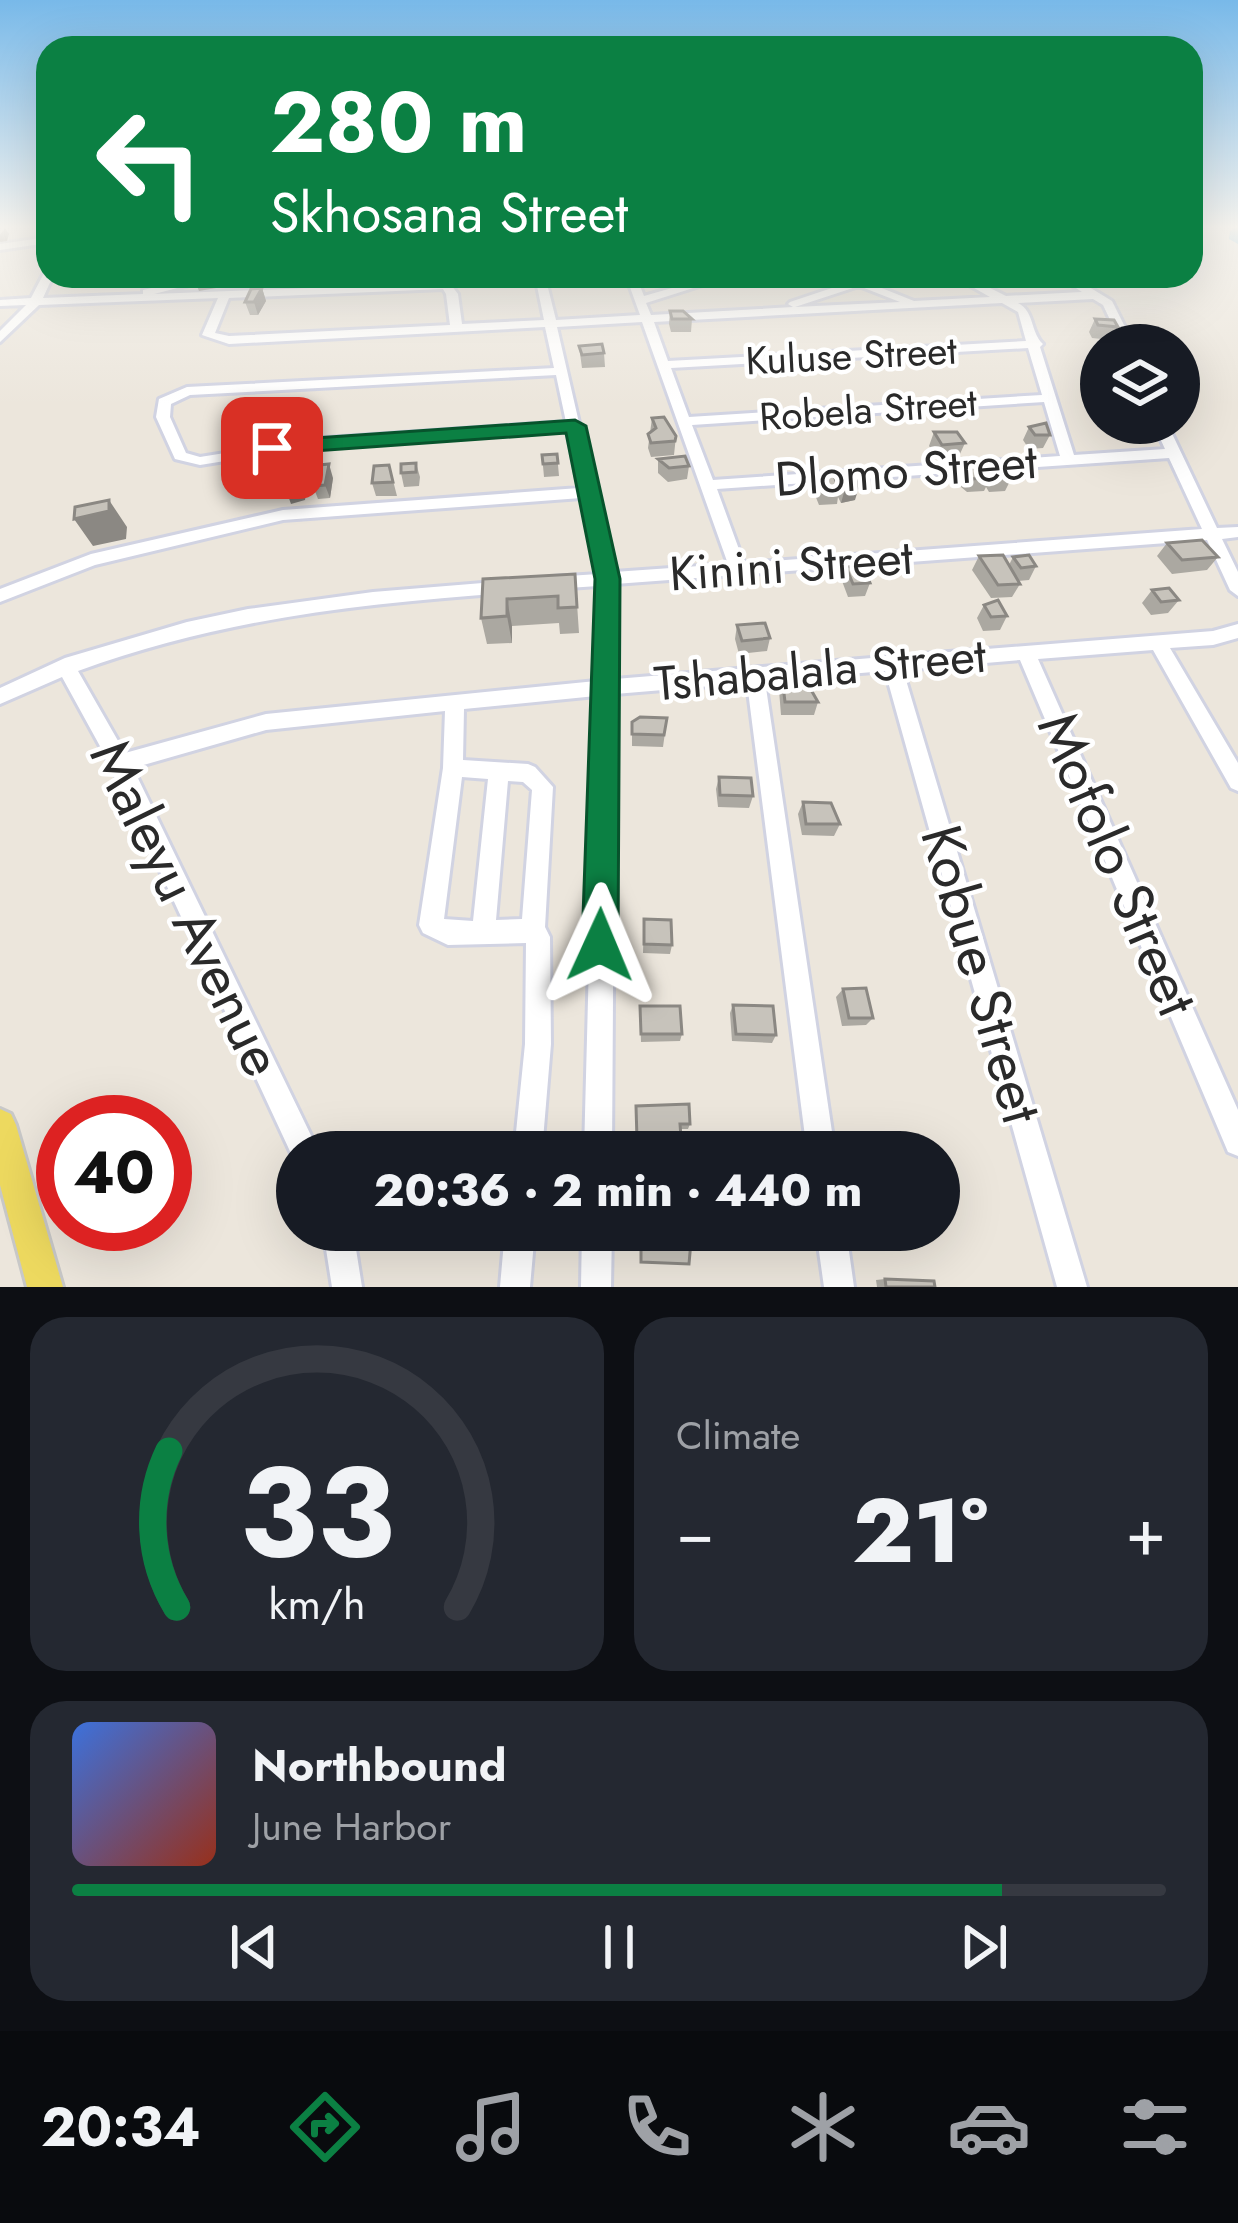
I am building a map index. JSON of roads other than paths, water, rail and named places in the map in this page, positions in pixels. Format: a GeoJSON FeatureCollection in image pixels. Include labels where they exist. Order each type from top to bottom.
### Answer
{"type":"FeatureCollection","features":[{"type":"Feature","properties":{"kind":"main road"},"geometry":{"type":"LineString","coordinates":[[0,1125],[45,1287]]}},
{"type":"Feature","properties":{"kind":"street"},"geometry":{"type":"LineString","coordinates":[[0,338],[34,304],[42,288]]}},
{"type":"Feature","properties":{"kind":"street"},"geometry":{"type":"LineString","coordinates":[[112,302],[169,288]]}},
{"type":"Feature","properties":{"kind":"street"},"geometry":{"type":"LineString","coordinates":[[228,288],[208,334],[217,340],[1098,295]]}},
{"type":"Feature","properties":{"kind":"street"},"geometry":{"type":"LineString","coordinates":[[261,288],[263,295]]}},
{"type":"Feature","properties":{"kind":"street"},"geometry":{"type":"LineString","coordinates":[[0,303],[375,288]]}},
{"type":"Feature","properties":{"kind":"street"},"geometry":{"type":"LineString","coordinates":[[445,288],[457,329]]}},
{"type":"Feature","properties":{"kind":"street"},"geometry":{"type":"LineString","coordinates":[[544,288],[608,579],[598,1131]]}},
{"type":"Feature","properties":{"kind":"street"},"geometry":{"type":"LineString","coordinates":[[636,288],[738,568]]}},
{"type":"Feature","properties":{"kind":"street"},"geometry":{"type":"LineString","coordinates":[[640,302],[686,288]]}},
{"type":"Feature","properties":{"kind":"street"},"geometry":{"type":"LineString","coordinates":[[778,311],[842,288]]}},
{"type":"Feature","properties":{"kind":"street"},"geometry":{"type":"LineString","coordinates":[[874,288],[913,303]]}},
{"type":"Feature","properties":{"kind":"street"},"geometry":{"type":"LineString","coordinates":[[985,288],[1023,310],[1068,458]]}},
{"type":"Feature","properties":{"kind":"street"},"geometry":{"type":"LineString","coordinates":[[1085,288],[1098,295],[1120,324]]}},
{"type":"Feature","properties":{"kind":"street","name":"Kuluse Street"},"geometry":{"type":"LineString","coordinates":[[665,365],[1036,344]]}},
{"type":"Feature","properties":{"kind":"street"},"geometry":{"type":"LineString","coordinates":[[563,370],[187,392],[164,402],[163,417],[180,456],[200,461],[311,443],[575,426]]}},
{"type":"Feature","properties":{"kind":"street","name":"Robela Street"},"geometry":{"type":"LineString","coordinates":[[685,421],[1051,398]]}},
{"type":"Feature","properties":{"kind":"street"},"geometry":{"type":"LineString","coordinates":[[1169,444],[1238,590]]}},
{"type":"Feature","properties":{"kind":"street","name":"Dlomo Street"},"geometry":{"type":"LineString","coordinates":[[711,484],[1173,453]]}},
{"type":"Feature","properties":{"kind":"street"},"geometry":{"type":"LineString","coordinates":[[0,596],[91,560],[283,515],[591,492]]}},
{"type":"Feature","properties":{"kind":"street","name":"Kinini Street"},"geometry":{"type":"LineString","coordinates":[[0,696],[64,665],[207,622],[324,599],[1238,532]]}},
{"type":"Feature","properties":{"kind":"street","name":"Tshabalala Street"},"geometry":{"type":"LineString","coordinates":[[120,763],[253,724],[1238,631]]}},
{"type":"Feature","properties":{"kind":"street"},"geometry":{"type":"LineString","coordinates":[[1157,641],[1238,782]]}},
{"type":"Feature","properties":{"kind":"street","name":"Mofolo Street"},"geometry":{"type":"LineString","coordinates":[[1026,653],[1238,1142]]}},
{"type":"Feature","properties":{"kind":"street","name":"Kobue Street"},"geometry":{"type":"LineString","coordinates":[[891,662],[1072,1287]]}},
{"type":"Feature","properties":{"kind":"street","name":"Maleyu Avenue"},"geometry":{"type":"LineString","coordinates":[[64,665],[120,763],[294,1131]]}},
{"type":"Feature","properties":{"kind":"street"},"geometry":{"type":"LineString","coordinates":[[755,675],[818,1131]]}},
{"type":"Feature","properties":{"kind":"street"},"geometry":{"type":"LineString","coordinates":[[455,704],[452,768],[431,926],[434,932],[533,932]]}},
{"type":"Feature","properties":{"kind":"street"},"geometry":{"type":"LineString","coordinates":[[452,768],[528,772],[543,787],[533,932],[541,948],[528,1131]]}},
{"type":"Feature","properties":{"kind":"street"},"geometry":{"type":"LineString","coordinates":[[483,934],[499,771]]}},
{"type":"Feature","properties":{"kind":"street"},"geometry":{"type":"LineString","coordinates":[[341,1251],[347,1287]]}},
{"type":"Feature","properties":{"kind":"street"},"geometry":{"type":"LineString","coordinates":[[515,1287],[518,1251]]}},
{"type":"Feature","properties":{"kind":"street"},"geometry":{"type":"LineString","coordinates":[[596,1287],[597,1251]]}},
{"type":"Feature","properties":{"kind":"street"},"geometry":{"type":"LineString","coordinates":[[835,1251],[839,1287]]}}]}
